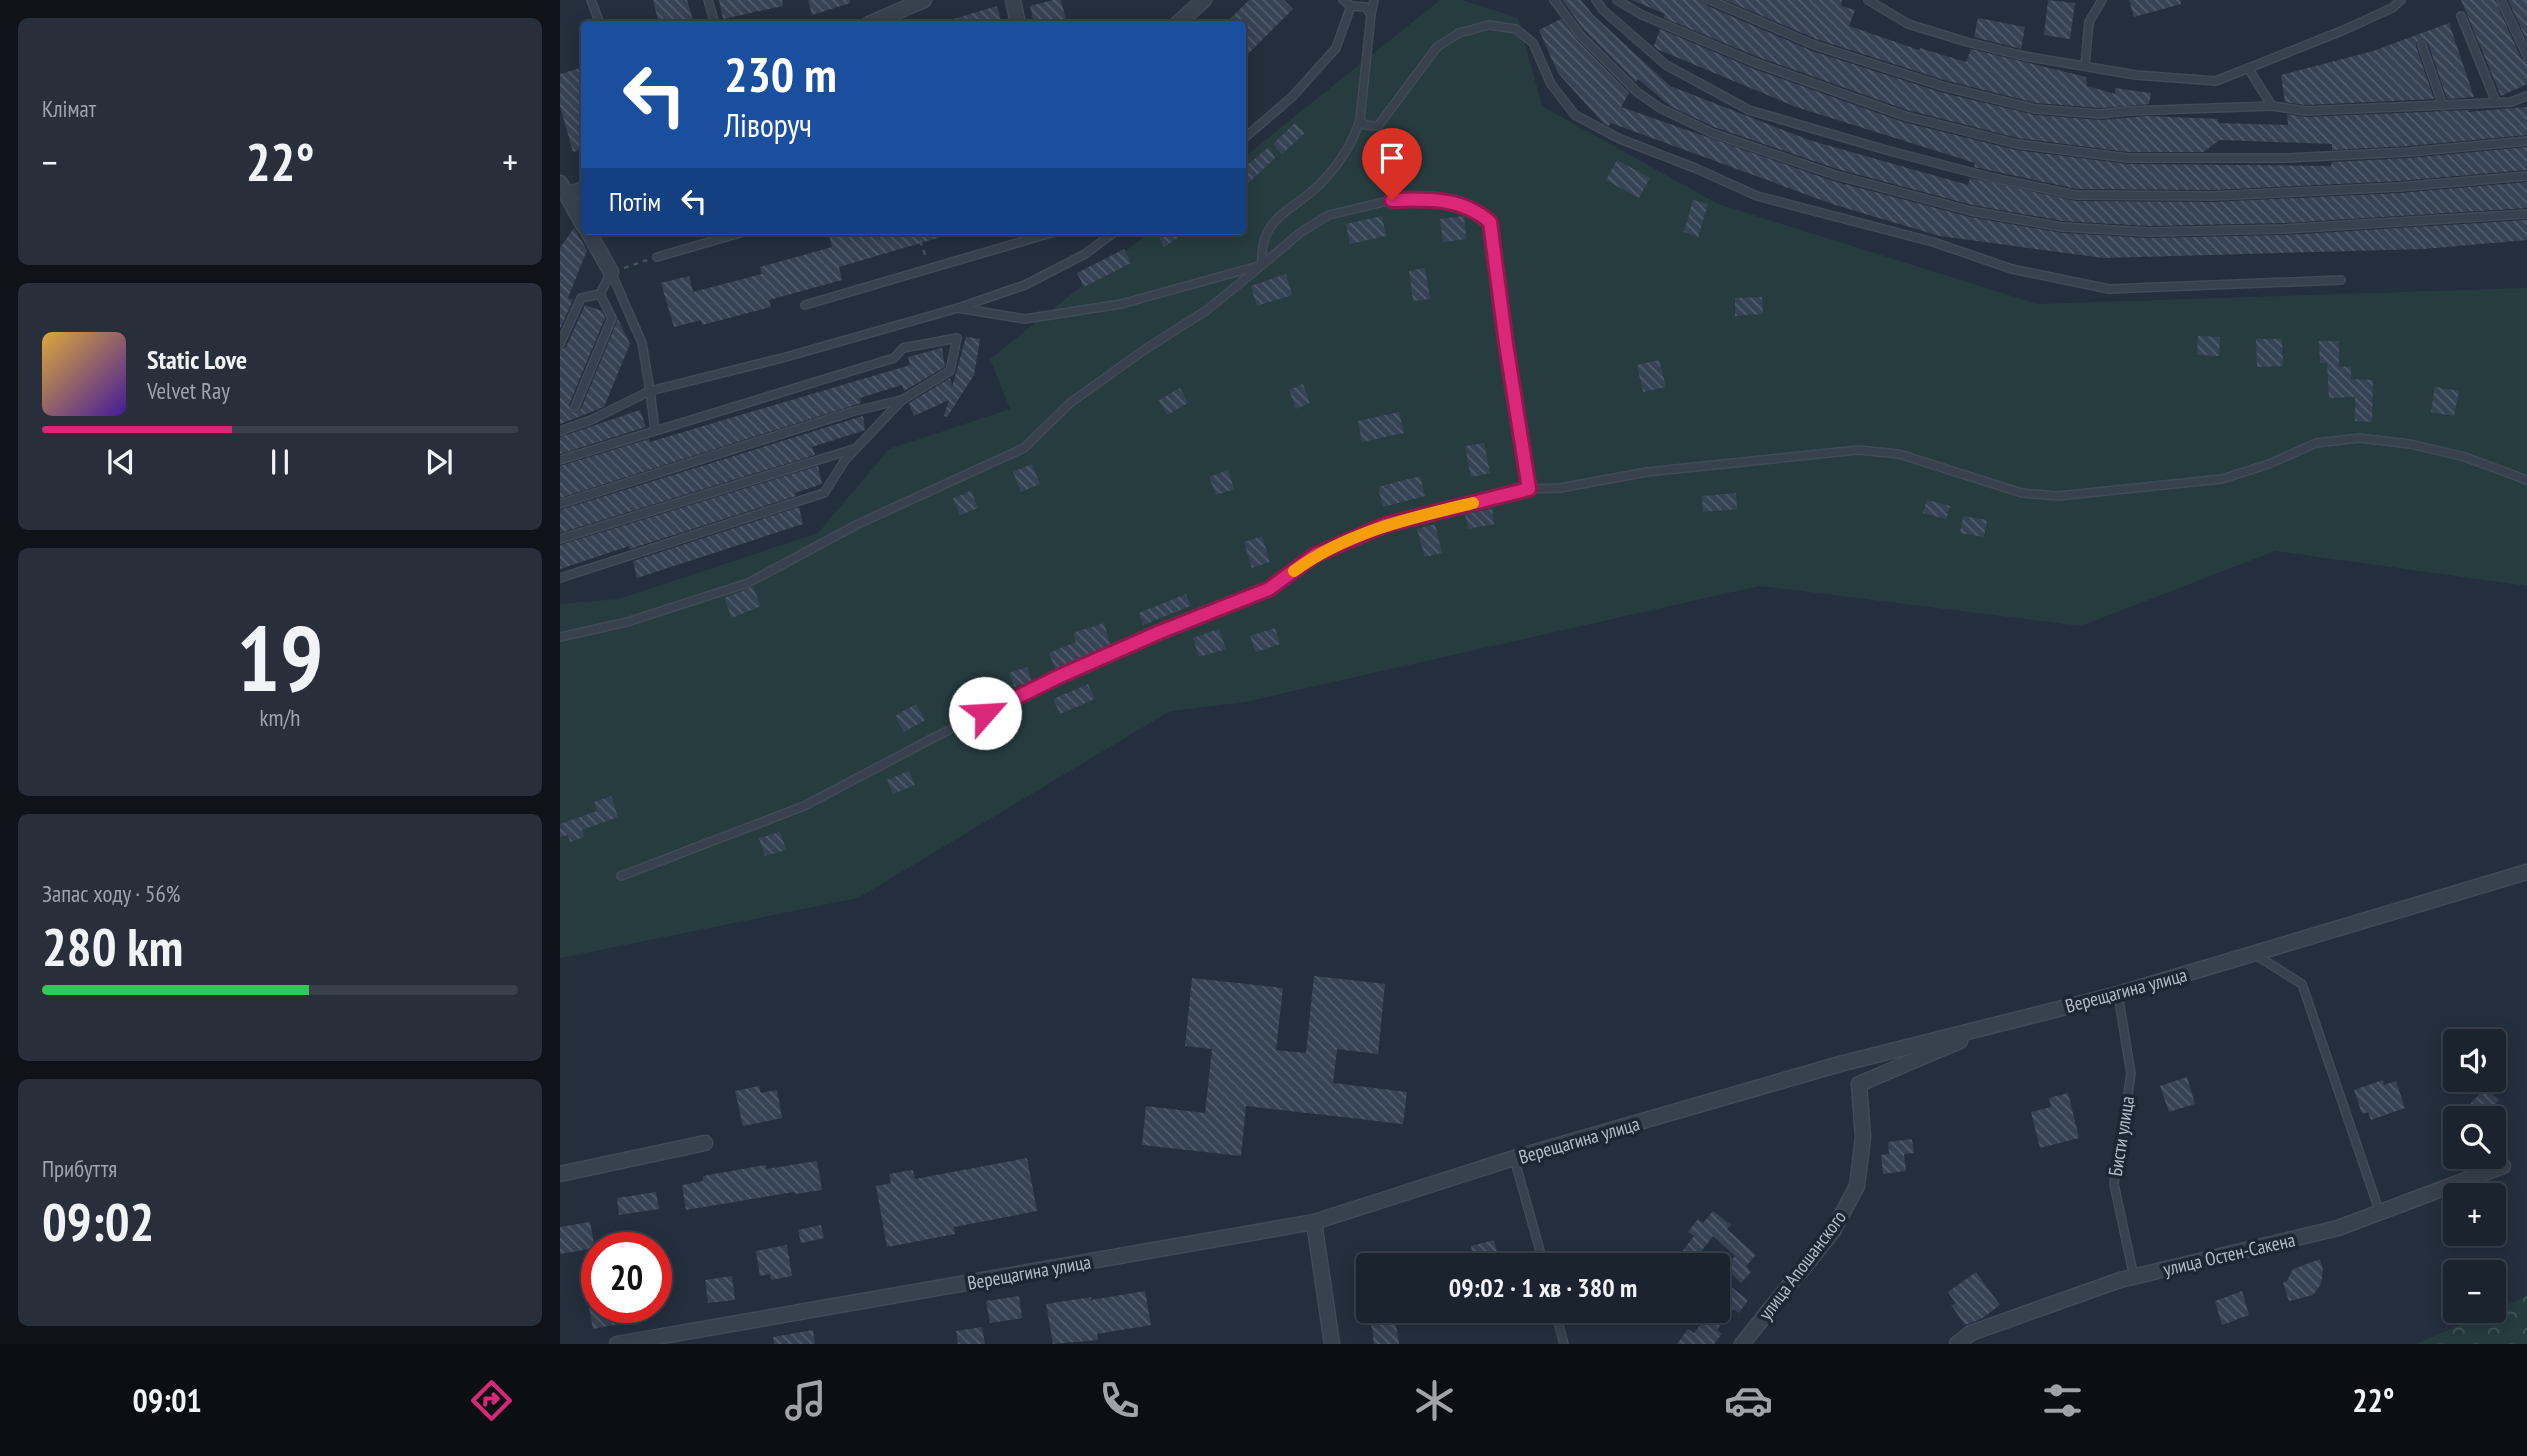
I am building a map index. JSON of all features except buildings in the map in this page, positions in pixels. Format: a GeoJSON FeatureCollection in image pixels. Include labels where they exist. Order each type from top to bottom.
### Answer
{"type":"FeatureCollection","features":[{"type":"Feature","properties":{"kind":"street"},"geometry":{"type":"LineString","coordinates":[[876,21],[924,0]]}},
{"type":"Feature","properties":{"kind":"street"},"geometry":{"type":"LineString","coordinates":[[1013,0],[1017,21]]}},
{"type":"Feature","properties":{"kind":"street"},"geometry":{"type":"LineString","coordinates":[[1180,21],[1204,0]]}},
{"type":"Feature","properties":{"kind":"street"},"geometry":{"type":"LineString","coordinates":[[564,189],[581,220]]}},
{"type":"Feature","properties":{"kind":"street"},"geometry":{"type":"LineString","coordinates":[[590,235],[611,272]]}},
{"type":"Feature","properties":{"kind":"street","name":"Верещагина улица"},"geometry":{"type":"LineString","coordinates":[[617,1344],[1314,1222],[1514,1158],[1840,1064],[2118,993],[2527,872]]}},
{"type":"Feature","properties":{"kind":"street","name":"улица Апошанского"},"geometry":{"type":"LineString","coordinates":[[1742,1344],[1833,1231],[1857,1186],[1863,1137],[1859,1084],[1998,1024]]}},
{"type":"Feature","properties":{"kind":"street"},"geometry":{"type":"LineString","coordinates":[[560,1174],[705,1143]]}},
{"type":"Feature","properties":{"kind":"street","name":"улица Остен-Сакена"},"geometry":{"type":"LineString","coordinates":[[1958,1344],[1971,1333],[2134,1276],[2338,1228],[2495,1169]]}},
{"type":"Feature","properties":{"kind":"street"},"geometry":{"type":"LineString","coordinates":[[1314,1222],[1332,1344]]}},
{"type":"Feature","properties":{"kind":"lane"},"geometry":{"type":"LineString","coordinates":[[591,0],[599,21]]}},
{"type":"Feature","properties":{"kind":"lane"},"geometry":{"type":"LineString","coordinates":[[708,0],[714,21]]}},
{"type":"Feature","properties":{"kind":"lane"},"geometry":{"type":"LineString","coordinates":[[1343,0],[1351,6],[1366,7],[1370,15]]}},
{"type":"Feature","properties":{"kind":"lane"},"geometry":{"type":"LineString","coordinates":[[1262,265],[1263,238],[1270,226],[1319,185],[1341,161],[1355,134],[1360,120],[1370,15],[1374,0]]}},
{"type":"Feature","properties":{"kind":"lane"},"geometry":{"type":"LineString","coordinates":[[1554,0],[1580,35],[1637,92],[1660,108],[1712,132],[1835,175],[1970,211],[2062,227],[2148,232],[2284,229],[2527,214]]}},
{"type":"Feature","properties":{"kind":"lane"},"geometry":{"type":"LineString","coordinates":[[1596,0],[1603,10],[1666,65],[1749,110],[1980,175],[2076,195],[2213,196],[2399,187],[2527,176]]}},
{"type":"Feature","properties":{"kind":"lane"},"geometry":{"type":"LineString","coordinates":[[1618,0],[1642,15],[1756,63],[1906,116],[2017,144],[2128,158],[2285,158],[2409,152],[2527,141]]}},
{"type":"Feature","properties":{"kind":"lane"},"geometry":{"type":"LineString","coordinates":[[1710,0],[1814,45],[1942,86],[2035,109],[2101,114],[2272,106],[2306,111],[2511,102],[2527,96]]}},
{"type":"Feature","properties":{"kind":"lane"},"geometry":{"type":"LineString","coordinates":[[1868,0],[1908,24],[2024,56],[2136,75],[2216,81],[2344,30],[2392,8],[2401,0]]}},
{"type":"Feature","properties":{"kind":"lane"},"geometry":{"type":"LineString","coordinates":[[2085,65],[2089,22],[2102,0]]}},
{"type":"Feature","properties":{"kind":"lane"},"geometry":{"type":"LineString","coordinates":[[2501,0],[2527,55]]}},
{"type":"Feature","properties":{"kind":"lane"},"geometry":{"type":"LineString","coordinates":[[1246,137],[1292,97],[1336,48],[1351,6]]}},
{"type":"Feature","properties":{"kind":"lane"},"geometry":{"type":"LineString","coordinates":[[2461,16],[2496,102]]}},
{"type":"Feature","properties":{"kind":"lane"},"geometry":{"type":"LineString","coordinates":[[1360,120],[1365,125],[1378,126],[1437,47],[1459,33],[1489,25],[1516,29],[1533,43],[1551,85],[1575,116],[1620,139],[1757,196],[1933,242],[2012,269],[2109,289],[2340,280]]}},
{"type":"Feature","properties":{"kind":"lane"},"geometry":{"type":"LineString","coordinates":[[2422,46],[2443,106]]}},
{"type":"Feature","properties":{"kind":"lane"},"geometry":{"type":"LineString","coordinates":[[2248,68],[2272,106]]}},
{"type":"Feature","properties":{"kind":"lane"},"geometry":{"type":"LineString","coordinates":[[560,637],[627,622],[748,583],[858,524],[1024,448],[1070,403],[1207,310],[1301,232],[1329,215],[1392,200],[1454,202],[1476,210],[1490,222],[1529,489]]}},
{"type":"Feature","properties":{"kind":"lane"},"geometry":{"type":"LineString","coordinates":[[657,257],[733,235]]}},
{"type":"Feature","properties":{"kind":"lane"},"geometry":{"type":"LineString","coordinates":[[805,304],[1045,235]]}},
{"type":"Feature","properties":{"kind":"lane"},"geometry":{"type":"LineString","coordinates":[[560,431],[591,420],[650,391],[786,357],[958,308],[1025,285],[1085,254],[1111,235]]}},
{"type":"Feature","properties":{"kind":"lane"},"geometry":{"type":"LineString","coordinates":[[958,308],[1025,319],[1121,304],[1262,265]]}},
{"type":"Feature","properties":{"kind":"lane"},"geometry":{"type":"LineString","coordinates":[[600,294],[611,272]]}},
{"type":"Feature","properties":{"kind":"lane"},"geometry":{"type":"LineString","coordinates":[[611,272],[642,343],[654,430]]}},
{"type":"Feature","properties":{"kind":"lane"},"geometry":{"type":"LineString","coordinates":[[560,344],[581,298],[600,294]]}},
{"type":"Feature","properties":{"kind":"lane"},"geometry":{"type":"LineString","coordinates":[[575,407],[612,318],[600,294]]}},
{"type":"Feature","properties":{"kind":"lane"},"geometry":{"type":"LineString","coordinates":[[560,460],[894,358],[904,348],[957,338],[950,371],[902,400],[845,460],[824,493],[560,578]]}},
{"type":"Feature","properties":{"kind":"lane"},"geometry":{"type":"LineString","coordinates":[[560,504],[851,412],[902,400]]}},
{"type":"Feature","properties":{"kind":"lane"},"geometry":{"type":"LineString","coordinates":[[621,876],[804,807],[935,737],[1060,676],[1160,632],[1269,589],[1315,555],[1385,525],[1529,489],[1560,488],[1647,472],[1857,450],[1899,454],[2022,493],[2058,496],[2222,479],[2269,464],[2316,443],[2359,438],[2410,444],[2465,457],[2527,480]]}},
{"type":"Feature","properties":{"kind":"lane"},"geometry":{"type":"LineString","coordinates":[[560,539],[857,448]]}},
{"type":"Feature","properties":{"kind":"lane"},"geometry":{"type":"LineString","coordinates":[[2254,954],[2302,984],[2379,1213]]}},
{"type":"Feature","properties":{"kind":"lane","name":"Бисти улица"},"geometry":{"type":"LineString","coordinates":[[2118,993],[2131,1074],[2113,1184],[2134,1276]]}},
{"type":"Feature","properties":{"kind":"lane"},"geometry":{"type":"LineString","coordinates":[[1514,1158],[1541,1253]]}},
{"type":"Feature","properties":{"kind":"lane"},"geometry":{"type":"LineString","coordinates":[[1558,1323],[1564,1344]]}},
{"type":"Feature","properties":{"kind":"path"},"geometry":{"type":"LineString","coordinates":[[918,235],[930,268]]}},
{"type":"Feature","properties":{"kind":"path"},"geometry":{"type":"LineString","coordinates":[[611,272],[657,257]]}},
{"type":"Feature","properties":{"kind":"green space"},"geometry":{"type":"Polygon","coordinates":[[[1440,0],[1462,0],[1518,18],[1542,106],[1718,204],[2037,304],[2527,288],[2527,586],[2275,551],[2081,626],[1759,586],[1245,702],[1170,711],[858,898],[560,958],[560,604],[619,599],[818,533],[889,449],[1010,409],[990,359],[1146,235],[1246,235],[1246,156],[1440,0]]]}},
{"type":"Feature","properties":{"kind":"green space"},"geometry":{"type":"Polygon","coordinates":[[[2527,1296],[2527,1344],[2416,1344],[2465,1323],[2506,1323],[2506,1305],[2527,1296]]]}},
{"type":"Feature","properties":{"kind":"slow traffic"},"geometry":{"type":"LineString","coordinates":[[1294,571],[1315,555],[1385,525],[1473,503]]}},
{"type":"Feature","properties":{"kind":"route"},"geometry":{"type":"LineString","coordinates":[[985,713],[1160,632],[1269,589],[1315,555],[1385,525],[1529,489],[1490,222],[1476,210],[1454,202],[1392,200]]}}]}
